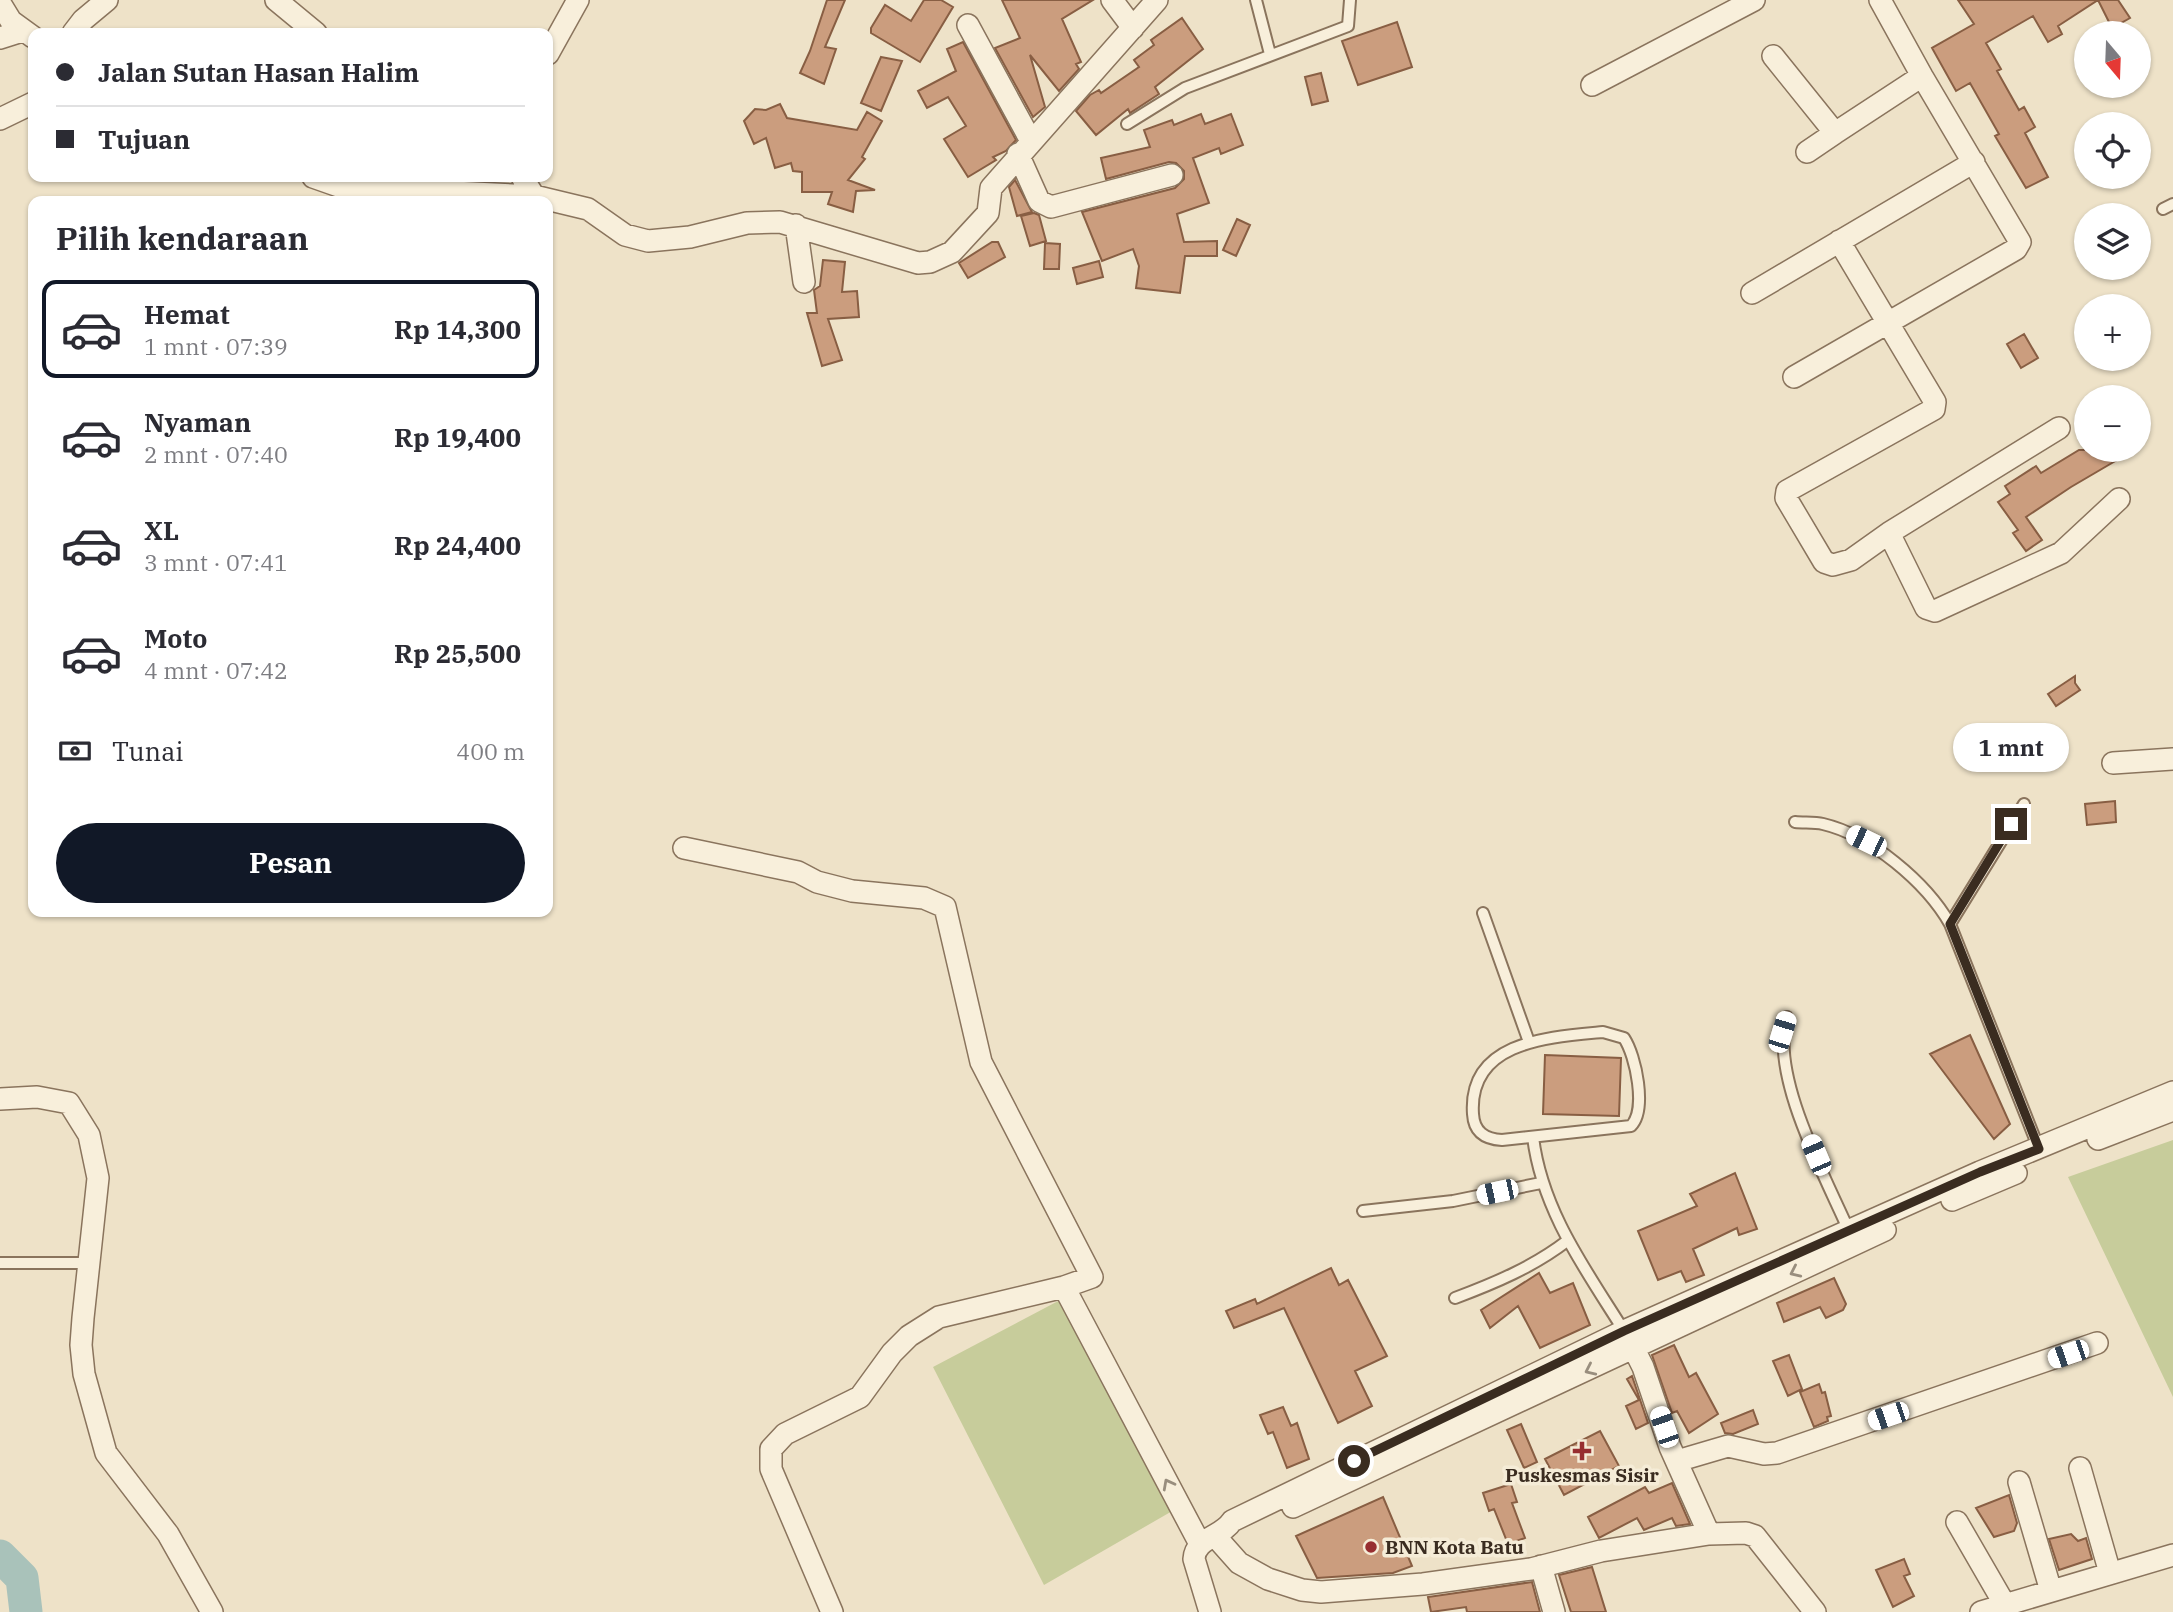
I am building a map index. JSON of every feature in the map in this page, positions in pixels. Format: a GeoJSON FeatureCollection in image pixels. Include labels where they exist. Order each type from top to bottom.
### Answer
{"type":"FeatureCollection","features":[{"type":"Feature","properties":{"kind":"street"},"geometry":{"type":"LineString","coordinates":[[77,28],[107,0]]}},
{"type":"Feature","properties":{"kind":"street"},"geometry":{"type":"LineString","coordinates":[[276,0],[310,28]]}},
{"type":"Feature","properties":{"kind":"street"},"geometry":{"type":"LineString","coordinates":[[553,45],[578,0]]}},
{"type":"Feature","properties":{"kind":"street"},"geometry":{"type":"LineString","coordinates":[[1112,0],[1133,28]]}},
{"type":"Feature","properties":{"kind":"street"},"geometry":{"type":"LineString","coordinates":[[553,201],[588,209],[625,235],[648,241],[690,237],[747,223],[780,222],[918,263],[942,259],[988,214],[991,188],[1157,0]]}},
{"type":"Feature","properties":{"kind":"street"},"geometry":{"type":"LineString","coordinates":[[1592,85],[1754,0]]}},
{"type":"Feature","properties":{"kind":"street"},"geometry":{"type":"LineString","coordinates":[[1794,377],[2016,249],[2021,242],[1880,0]]}},
{"type":"Feature","properties":{"kind":"street"},"geometry":{"type":"LineString","coordinates":[[0,3],[6,15],[28,34]]}},
{"type":"Feature","properties":{"kind":"street"},"geometry":{"type":"LineString","coordinates":[[968,25],[1025,148],[1039,201],[1051,207],[1172,176]]}},
{"type":"Feature","properties":{"kind":"street"},"geometry":{"type":"LineString","coordinates":[[0,38],[28,34]]}},
{"type":"Feature","properties":{"kind":"street"},"geometry":{"type":"LineString","coordinates":[[1773,56],[1835,133]]}},
{"type":"Feature","properties":{"kind":"street"},"geometry":{"type":"LineString","coordinates":[[1807,152],[1922,76]]}},
{"type":"Feature","properties":{"kind":"street"},"geometry":{"type":"LineString","coordinates":[[0,119],[28,105]]}},
{"type":"Feature","properties":{"kind":"street"},"geometry":{"type":"LineString","coordinates":[[1752,293],[1974,162]]}},
{"type":"Feature","properties":{"kind":"street"},"geometry":{"type":"LineString","coordinates":[[327,182],[350,190],[392,189],[534,196]]}},
{"type":"Feature","properties":{"kind":"street"},"geometry":{"type":"LineString","coordinates":[[525,182],[534,196]]}},
{"type":"Feature","properties":{"kind":"street"},"geometry":{"type":"LineString","coordinates":[[796,225],[804,282]]}},
{"type":"Feature","properties":{"kind":"street"},"geometry":{"type":"LineString","coordinates":[[1839,241],[1934,396],[1934,409],[1787,491],[1786,498],[1805,533],[1829,565],[1851,560],[1889,533],[2059,428]]}},
{"type":"Feature","properties":{"kind":"street"},"geometry":{"type":"LineString","coordinates":[[1889,533],[1926,608],[1935,611],[2061,553],[2119,499]]}},
{"type":"Feature","properties":{"kind":"street"},"geometry":{"type":"LineString","coordinates":[[2113,763],[2173,759]]}},
{"type":"Feature","properties":{"kind":"street"},"geometry":{"type":"LineString","coordinates":[[684,848],[798,872],[817,882],[852,891],[924,898],[945,907],[981,1062],[1092,1277],[939,1317],[909,1336],[891,1353],[860,1397],[785,1434],[771,1449],[771,1469],[832,1612]]}},
{"type":"Feature","properties":{"kind":"street"},"geometry":{"type":"LineString","coordinates":[[1629,1340],[1849,1231],[1980,1172],[2173,1093]]}},
{"type":"Feature","properties":{"kind":"street"},"geometry":{"type":"LineString","coordinates":[[0,1099],[55,1099],[69,1103],[78,1113],[89,1135],[98,1178],[81,1345],[84,1374],[106,1453],[168,1534],[212,1612]]}},
{"type":"Feature","properties":{"kind":"street"},"geometry":{"type":"LineString","coordinates":[[1210,1612],[1194,1552],[1232,1521],[1629,1340],[1917,1214],[2173,1110]]}},
{"type":"Feature","properties":{"kind":"street"},"geometry":{"type":"LineString","coordinates":[[1073,1284],[1212,1538],[1239,1563],[1268,1579],[1302,1590],[1321,1592],[1423,1584],[1541,1566],[1601,1551],[1709,1534],[1746,1533],[1755,1536],[1815,1612]]}},
{"type":"Feature","properties":{"kind":"street"},"geometry":{"type":"LineString","coordinates":[[1629,1340],[1709,1534]]}},
{"type":"Feature","properties":{"kind":"street"},"geometry":{"type":"LineString","coordinates":[[1677,1461],[1728,1446],[1764,1454],[1777,1453],[2097,1343]]}},
{"type":"Feature","properties":{"kind":"street"},"geometry":{"type":"LineString","coordinates":[[2080,1468],[2110,1573]]}},
{"type":"Feature","properties":{"kind":"street"},"geometry":{"type":"LineString","coordinates":[[2019,1482],[2051,1591]]}},
{"type":"Feature","properties":{"kind":"street"},"geometry":{"type":"LineString","coordinates":[[1957,1522],[2005,1605]]}},
{"type":"Feature","properties":{"kind":"street"},"geometry":{"type":"LineString","coordinates":[[1981,1612],[2173,1555]]}},
{"type":"Feature","properties":{"kind":"street"},"geometry":{"type":"LineString","coordinates":[[1541,1566],[1553,1612]]}},
{"type":"Feature","properties":{"kind":"lane"},"geometry":{"type":"LineString","coordinates":[[1256,0],[1270,54]]}},
{"type":"Feature","properties":{"kind":"lane"},"geometry":{"type":"LineString","coordinates":[[1126,124],[1185,88],[1348,26],[1350,0]]}},
{"type":"Feature","properties":{"kind":"lane"},"geometry":{"type":"LineString","coordinates":[[1950,924],[2024,804]]}},
{"type":"Feature","properties":{"kind":"lane"},"geometry":{"type":"LineString","coordinates":[[1795,822],[1820,823],[1866,841],[1922,886],[1940,906],[1950,924],[2039,1149]]}},
{"type":"Feature","properties":{"kind":"lane"},"geometry":{"type":"LineString","coordinates":[[1483,914],[1529,1042]]}},
{"type":"Feature","properties":{"kind":"lane"},"geometry":{"type":"LineString","coordinates":[[1787,1017],[1782,1032],[1785,1066],[1793,1096],[1849,1231]]}},
{"type":"Feature","properties":{"kind":"lane"},"geometry":{"type":"LineString","coordinates":[[1603,1032],[1624,1038],[1635,1059],[1639,1109],[1637,1120],[1621,1129],[1532,1137],[1489,1139],[1479,1132],[1473,1120],[1473,1088],[1480,1074],[1493,1060],[1529,1042],[1603,1032]]}},
{"type":"Feature","properties":{"kind":"lane"},"geometry":{"type":"LineString","coordinates":[[1532,1137],[1541,1183],[1567,1241],[1629,1340]]}},
{"type":"Feature","properties":{"kind":"lane"},"geometry":{"type":"LineString","coordinates":[[1363,1211],[1453,1201],[1541,1183]]}},
{"type":"Feature","properties":{"kind":"lane"},"geometry":{"type":"LineString","coordinates":[[1455,1298],[1508,1278],[1548,1256],[1567,1241]]}},
{"type":"Feature","properties":{"kind":"lane"},"geometry":{"type":"LineString","coordinates":[[0,1263],[89,1263]]}},
{"type":"Feature","properties":{"kind":"green space"},"geometry":{"type":"Polygon","coordinates":[[[2173,1140],[2173,1397],[2068,1177],[2173,1140]]]}},
{"type":"Feature","properties":{"kind":"green space"},"geometry":{"type":"Polygon","coordinates":[[[1062,1299],[1174,1510],[1044,1585],[933,1367],[1062,1299]]]}},
{"type":"Feature","properties":{"kind":"building"},"geometry":{"type":"Polygon","coordinates":[[[827,0],[845,0],[825,47],[836,49],[824,84],[800,73],[827,0]]]}},
{"type":"Feature","properties":{"kind":"building"},"geometry":{"type":"Polygon","coordinates":[[[924,0],[941,0],[953,7],[920,62],[871,33],[871,28],[885,5],[911,21],[924,0]]]}},
{"type":"Feature","properties":{"kind":"building"},"geometry":{"type":"Polygon","coordinates":[[[1002,0],[1093,0],[1062,19],[1081,62],[1076,64],[1079,69],[1059,91],[1030,55],[1045,107],[1033,117],[995,48],[1020,38],[1002,0]]]}},
{"type":"Feature","properties":{"kind":"building"},"geometry":{"type":"Polygon","coordinates":[[[1958,0],[2098,0],[2058,26],[2062,34],[2048,42],[2033,16],[1986,43],[2001,69],[1997,71],[2019,110],[2024,107],[2035,127],[2025,133],[2048,177],[2026,188],[1995,136],[1999,134],[1970,83],[1956,91],[1932,48],[1974,24],[1958,0]]]}},
{"type":"Feature","properties":{"kind":"building"},"geometry":{"type":"Polygon","coordinates":[[[2098,0],[2118,0],[2130,18],[2125,21],[2108,21],[2098,0]]]}},
{"type":"Feature","properties":{"kind":"building"},"geometry":{"type":"Polygon","coordinates":[[[1182,18],[1203,49],[1155,87],[1159,94],[1130,113],[1128,109],[1096,135],[1076,111],[1090,95],[1099,90],[1101,93],[1139,67],[1134,60],[1154,45],[1151,40],[1182,18]]]}},
{"type":"Feature","properties":{"kind":"building"},"geometry":{"type":"Polygon","coordinates":[[[1397,22],[1412,67],[1358,85],[1342,41],[1397,22]]]}},
{"type":"Feature","properties":{"kind":"building"},"geometry":{"type":"Polygon","coordinates":[[[963,42],[1016,140],[1006,151],[993,157],[996,160],[968,177],[944,139],[966,126],[948,97],[927,108],[918,91],[956,71],[947,49],[963,42]]]}},
{"type":"Feature","properties":{"kind":"building"},"geometry":{"type":"Polygon","coordinates":[[[881,57],[902,61],[881,111],[861,103],[881,57]]]}},
{"type":"Feature","properties":{"kind":"building"},"geometry":{"type":"Polygon","coordinates":[[[1321,73],[1328,101],[1312,105],[1305,77],[1321,73]]]}},
{"type":"Feature","properties":{"kind":"building"},"geometry":{"type":"Polygon","coordinates":[[[780,104],[787,118],[857,130],[867,112],[882,121],[862,157],[865,159],[848,180],[875,190],[856,191],[853,212],[828,204],[832,192],[802,192],[802,172],[793,171],[791,163],[775,168],[766,138],[754,144],[744,121],[755,109],[766,110],[780,104]]]}},
{"type":"Feature","properties":{"kind":"building"},"geometry":{"type":"Polygon","coordinates":[[[1201,114],[1205,124],[1231,114],[1243,145],[1221,154],[1219,148],[1193,158],[1209,203],[1177,214],[1184,242],[1217,241],[1217,256],[1185,256],[1180,293],[1136,288],[1139,266],[1133,249],[1102,261],[1082,212],[1175,188],[1184,179],[1184,171],[1176,163],[1169,162],[1106,179],[1101,158],[1150,147],[1144,130],[1172,120],[1174,125],[1201,114]]]}},
{"type":"Feature","properties":{"kind":"building"},"geometry":{"type":"Polygon","coordinates":[[[1015,180],[1032,212],[1017,216],[1009,187],[1015,180]]]}},
{"type":"Feature","properties":{"kind":"building"},"geometry":{"type":"Polygon","coordinates":[[[1034,213],[1039,215],[1046,241],[1030,246],[1021,216],[1034,213]]]}},
{"type":"Feature","properties":{"kind":"building"},"geometry":{"type":"Polygon","coordinates":[[[1237,219],[1250,225],[1236,256],[1223,250],[1237,219]]]}},
{"type":"Feature","properties":{"kind":"building"},"geometry":{"type":"Polygon","coordinates":[[[992,242],[998,242],[1005,257],[968,278],[959,263],[992,242]]]}},
{"type":"Feature","properties":{"kind":"building"},"geometry":{"type":"Polygon","coordinates":[[[1045,243],[1060,244],[1059,269],[1044,269],[1045,243]]]}},
{"type":"Feature","properties":{"kind":"building"},"geometry":{"type":"Polygon","coordinates":[[[823,260],[845,262],[842,292],[857,291],[859,317],[828,319],[842,360],[822,366],[807,313],[817,313],[814,290],[820,286],[823,260]]]}},
{"type":"Feature","properties":{"kind":"building"},"geometry":{"type":"Polygon","coordinates":[[[1099,261],[1103,277],[1077,284],[1073,268],[1099,261]]]}},
{"type":"Feature","properties":{"kind":"building"},"geometry":{"type":"Polygon","coordinates":[[[2024,334],[2038,358],[2021,368],[2007,344],[2024,334]]]}},
{"type":"Feature","properties":{"kind":"building"},"geometry":{"type":"Polygon","coordinates":[[[2074,453],[2074,462],[2114,462],[2026,517],[2042,540],[2026,551],[2013,533],[2018,530],[1998,502],[2010,494],[2005,486],[2036,466],[2041,473],[2074,453]]]}},
{"type":"Feature","properties":{"kind":"building"},"geometry":{"type":"Polygon","coordinates":[[[2075,676],[2075,683],[2080,690],[2056,706],[2048,694],[2075,676]]]}},
{"type":"Feature","properties":{"kind":"building"},"geometry":{"type":"Polygon","coordinates":[[[2115,801],[2116,822],[2087,825],[2085,804],[2115,801]]]}},
{"type":"Feature","properties":{"kind":"building"},"geometry":{"type":"Polygon","coordinates":[[[1970,1035],[2010,1124],[1994,1139],[1930,1054],[1970,1035]]]}},
{"type":"Feature","properties":{"kind":"building"},"geometry":{"type":"Polygon","coordinates":[[[1545,1055],[1621,1058],[1619,1116],[1543,1114],[1545,1055]]]}},
{"type":"Feature","properties":{"kind":"building"},"geometry":{"type":"Polygon","coordinates":[[[1735,1173],[1757,1229],[1739,1235],[1737,1228],[1693,1249],[1704,1275],[1686,1282],[1681,1271],[1658,1280],[1638,1231],[1697,1206],[1690,1194],[1735,1173]]]}},
{"type":"Feature","properties":{"kind":"building"},"geometry":{"type":"Polygon","coordinates":[[[1331,1268],[1339,1285],[1348,1280],[1387,1356],[1355,1371],[1372,1406],[1338,1423],[1284,1308],[1234,1328],[1226,1311],[1255,1299],[1257,1304],[1331,1268]]]}},
{"type":"Feature","properties":{"kind":"building"},"geometry":{"type":"Polygon","coordinates":[[[1539,1273],[1550,1293],[1573,1283],[1590,1325],[1540,1348],[1518,1306],[1490,1328],[1481,1310],[1539,1273]]]}},
{"type":"Feature","properties":{"kind":"building"},"geometry":{"type":"Polygon","coordinates":[[[1834,1278],[1846,1304],[1843,1310],[1826,1318],[1820,1307],[1784,1322],[1777,1303],[1834,1278]]]}},
{"type":"Feature","properties":{"kind":"building"},"geometry":{"type":"Polygon","coordinates":[[[1674,1345],[1689,1377],[1696,1373],[1718,1414],[1689,1433],[1677,1411],[1672,1413],[1652,1355],[1674,1345]]]}},
{"type":"Feature","properties":{"kind":"building"},"geometry":{"type":"Polygon","coordinates":[[[1789,1355],[1802,1389],[1788,1396],[1773,1361],[1789,1355]]]}},
{"type":"Feature","properties":{"kind":"building"},"geometry":{"type":"Polygon","coordinates":[[[1632,1376],[1648,1423],[1636,1429],[1626,1406],[1639,1400],[1627,1379],[1632,1376]]]}},
{"type":"Feature","properties":{"kind":"building"},"geometry":{"type":"Polygon","coordinates":[[[1819,1384],[1822,1393],[1825,1392],[1831,1416],[1827,1417],[1828,1421],[1814,1427],[1800,1392],[1819,1384]]]}},
{"type":"Feature","properties":{"kind":"building"},"geometry":{"type":"Polygon","coordinates":[[[1283,1407],[1291,1426],[1297,1423],[1309,1459],[1287,1468],[1273,1432],[1268,1434],[1260,1415],[1283,1407]]]}},
{"type":"Feature","properties":{"kind":"building"},"geometry":{"type":"Polygon","coordinates":[[[1753,1410],[1758,1424],[1733,1434],[1725,1433],[1721,1423],[1753,1410]]]}},
{"type":"Feature","properties":{"kind":"building"},"geometry":{"type":"Polygon","coordinates":[[[1521,1424],[1537,1462],[1524,1468],[1507,1430],[1521,1424]]]}},
{"type":"Feature","properties":{"kind":"building"},"geometry":{"type":"Polygon","coordinates":[[[1600,1431],[1619,1466],[1564,1495],[1545,1459],[1600,1431]]]}},
{"type":"Feature","properties":{"kind":"building"},"geometry":{"type":"Polygon","coordinates":[[[1672,1483],[1690,1524],[1676,1526],[1672,1518],[1644,1530],[1637,1518],[1599,1538],[1588,1517],[1645,1487],[1649,1493],[1672,1483]]]}},
{"type":"Feature","properties":{"kind":"building"},"geometry":{"type":"Polygon","coordinates":[[[1511,1484],[1517,1502],[1512,1503],[1525,1538],[1508,1544],[1494,1509],[1489,1511],[1483,1493],[1511,1484]]]}},
{"type":"Feature","properties":{"kind":"building"},"geometry":{"type":"Polygon","coordinates":[[[2009,1495],[2017,1523],[2014,1531],[1994,1537],[1976,1508],[2009,1495]]]}},
{"type":"Feature","properties":{"kind":"building"},"geometry":{"type":"Polygon","coordinates":[[[1383,1497],[1412,1566],[1393,1573],[1317,1578],[1296,1536],[1383,1497]]]}},
{"type":"Feature","properties":{"kind":"building"},"geometry":{"type":"Polygon","coordinates":[[[2071,1534],[2078,1541],[2086,1538],[2092,1559],[2059,1570],[2049,1539],[2071,1534]]]}},
{"type":"Feature","properties":{"kind":"building"},"geometry":{"type":"Polygon","coordinates":[[[1904,1559],[1910,1574],[1904,1576],[1914,1596],[1893,1607],[1876,1570],[1904,1559]]]}},
{"type":"Feature","properties":{"kind":"building"},"geometry":{"type":"Polygon","coordinates":[[[1592,1567],[1606,1612],[1571,1612],[1559,1575],[1592,1567]]]}},
{"type":"Feature","properties":{"kind":"building"},"geometry":{"type":"Polygon","coordinates":[[[1532,1582],[1540,1612],[1467,1612],[1466,1607],[1431,1612],[1428,1597],[1532,1582]]]}},
{"type":"Feature","properties":{"kind":"waterway"},"geometry":{"type":"LineString","coordinates":[[0,1556],[22,1578],[26,1612]]}},
{"type":"Feature","properties":{"kind":"place","name":"Puskesmas Sisir"},"geometry":{"type":"Point","coordinates":[1582,1451]}},
{"type":"Feature","properties":{"kind":"place","name":"BNN Kota Batu"},"geometry":{"type":"Point","coordinates":[1371,1547]}},
{"type":"Feature","properties":{"kind":"route"},"geometry":{"type":"LineString","coordinates":[[1354,1461],[1624,1331],[1980,1172],[2039,1149],[1960,955],[1950,924],[2011,824]]}}]}
